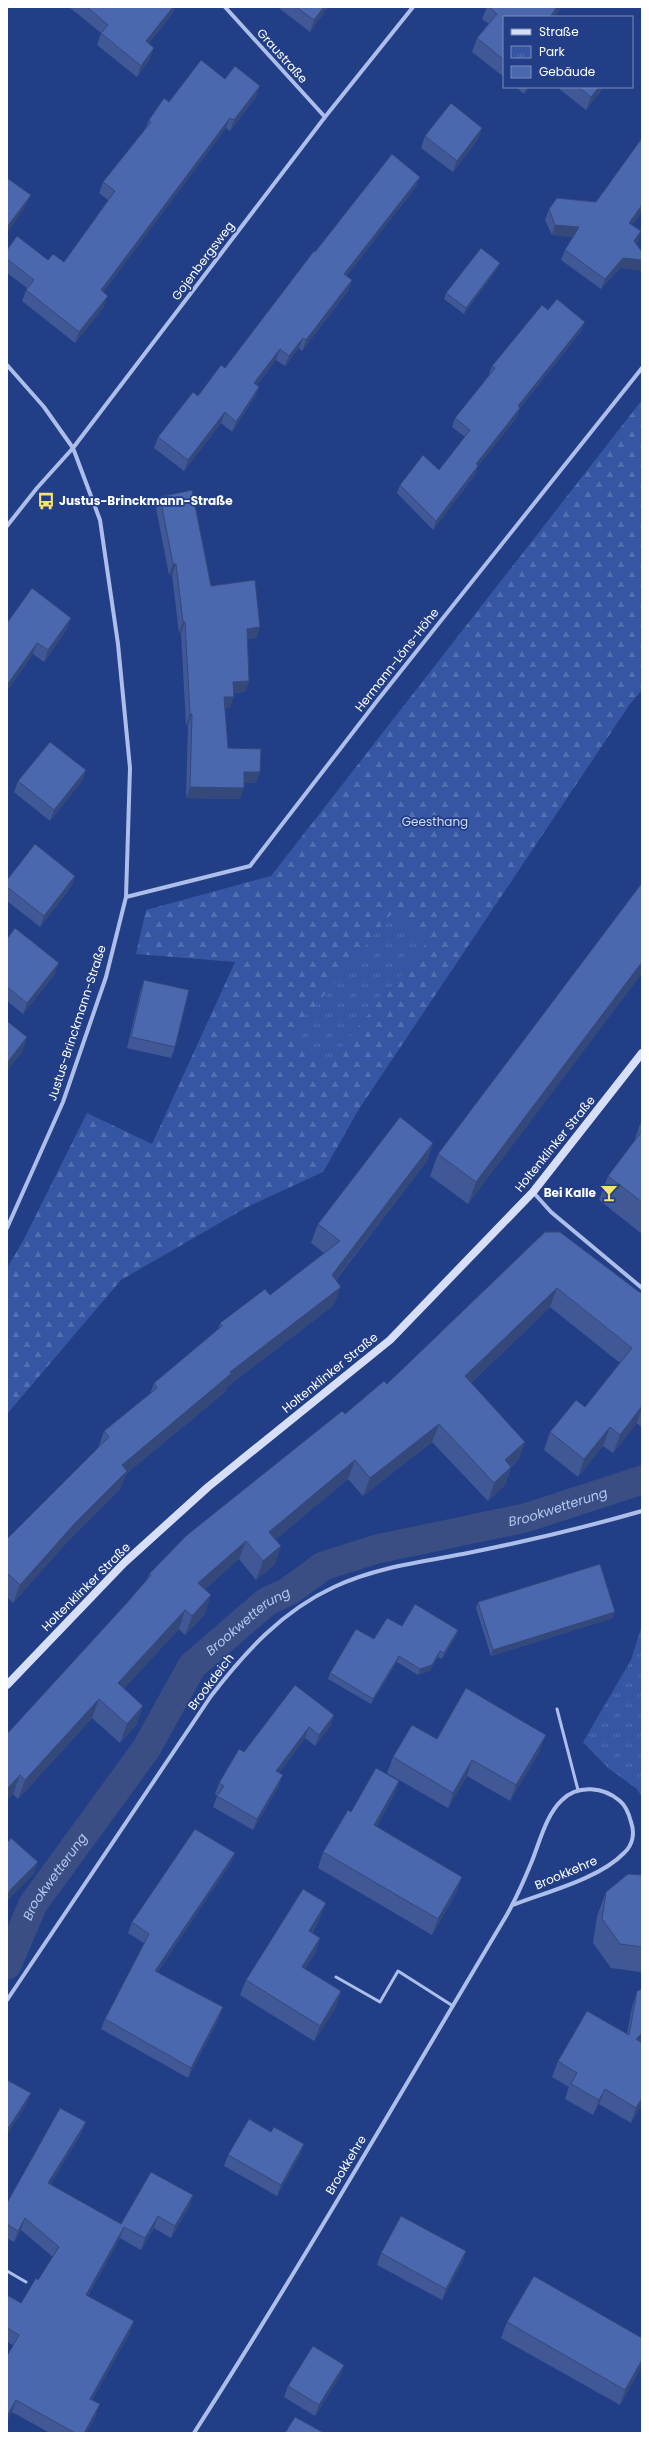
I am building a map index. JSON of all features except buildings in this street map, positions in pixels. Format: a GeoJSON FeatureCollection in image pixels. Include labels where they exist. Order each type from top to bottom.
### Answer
{"type":"FeatureCollection","features":[{"type":"Feature","properties":{"kind":"main road","name":"Holtenklinker Straße"},"geometry":{"type":"LineString","coordinates":[[7,1685],[124,1563],[208,1487],[390,1340],[533,1192],[642,1053]]}},
{"type":"Feature","properties":{"kind":"street","name":"Graustraße"},"geometry":{"type":"LineString","coordinates":[[225,7],[325,118]]}},
{"type":"Feature","properties":{"kind":"street","name":"Gojenbergsweg"},"geometry":{"type":"LineString","coordinates":[[7,526],[37,488],[73,448],[325,118],[412,7]]}},
{"type":"Feature","properties":{"kind":"street","name":"Justus-Brinckmann-Straße"},"geometry":{"type":"LineString","coordinates":[[7,365],[44,407],[73,448],[100,520],[118,644],[130,768],[126,897],[106,977],[63,1102],[7,1228]]}},
{"type":"Feature","properties":{"kind":"street","name":"Hermann-Löns-Höhe"},"geometry":{"type":"LineString","coordinates":[[126,897],[250,866],[377,701],[642,368]]}},
{"type":"Feature","properties":{"kind":"street"},"geometry":{"type":"LineString","coordinates":[[533,1192],[551,1212],[642,1288]]}},
{"type":"Feature","properties":{"kind":"street","name":"Brookdeich"},"geometry":{"type":"LineString","coordinates":[[7,2000],[211,1696],[236,1664],[259,1639],[282,1620],[334,1587],[383,1570],[575,1530],[642,1511]]}},
{"type":"Feature","properties":{"kind":"street","name":"Brookkehre"},"geometry":{"type":"LineString","coordinates":[[194,2433],[252,2343],[513,1905],[550,1816],[562,1799],[578,1790],[596,1789],[608,1792],[621,1802],[629,1812],[633,1828],[632,1840],[625,1852],[610,1864],[590,1875],[513,1905]]}},
{"type":"Feature","properties":{"kind":"lane"},"geometry":{"type":"LineString","coordinates":[[557,1709],[578,1790]]}},
{"type":"Feature","properties":{"kind":"lane"},"geometry":{"type":"LineString","coordinates":[[336,1977],[380,2002],[398,1971],[453,2006]]}},
{"type":"Feature","properties":{"kind":"lane"},"geometry":{"type":"LineString","coordinates":[[7,2271],[26,2282]]}},
{"type":"Feature","properties":{"kind":"green space","name":"Geesthang"},"geometry":{"type":"Polygon","coordinates":[[[642,400],[642,690],[630,704],[359,1109],[323,1172],[249,1206],[121,1280],[7,1414],[7,1268],[23,1241],[87,1113],[152,1144],[235,962],[136,954],[146,910],[271,876],[642,400]]]}},
{"type":"Feature","properties":{"kind":"green space"},"geometry":{"type":"Polygon","coordinates":[[[393,912],[428,941],[328,1064],[292,1034],[393,912]]]}},
{"type":"Feature","properties":{"kind":"green space"},"geometry":{"type":"Polygon","coordinates":[[[642,1625],[642,1797],[637,1789],[608,1768],[583,1742],[631,1660],[642,1625]]]}},
{"type":"Feature","properties":{"kind":"waterway","name":"Brookwetterung"},"geometry":{"type":"LineString","coordinates":[[7,1965],[33,1904],[146,1749],[192,1666],[266,1602],[289,1591],[323,1566],[377,1549],[525,1518],[642,1480]]}},
{"type":"Feature","properties":{"kind":"place","name":"Justus-Brinckmann-Straße"},"geometry":{"type":"Point","coordinates":[46,501]}},
{"type":"Feature","properties":{"kind":"place","name":"Bei Kalle"},"geometry":{"type":"Point","coordinates":[609,1193]}}]}
